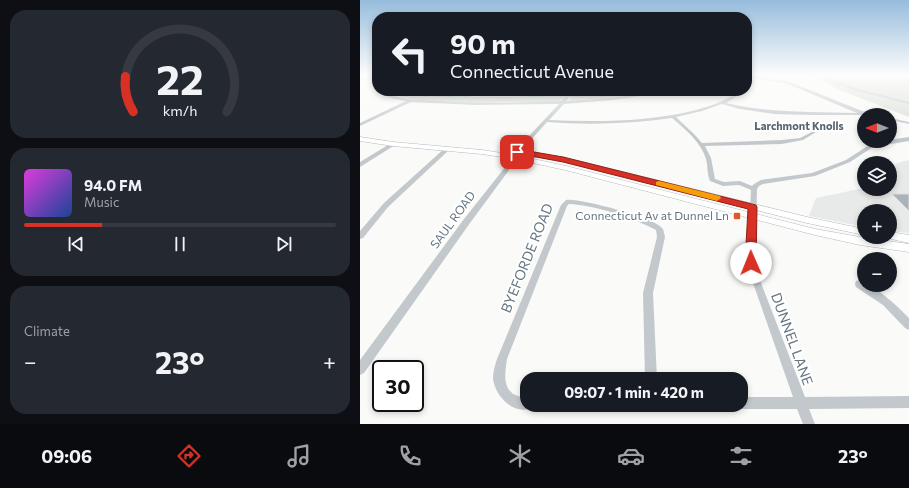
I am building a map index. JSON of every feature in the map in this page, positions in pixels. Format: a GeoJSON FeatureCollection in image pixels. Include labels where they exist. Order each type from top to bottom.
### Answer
{"type":"FeatureCollection","features":[{"type":"Feature","properties":{"kind":"main road"},"geometry":{"type":"LineString","coordinates":[[360,136],[372,135],[516,154],[566,168],[753,211],[857,231]]}},
{"type":"Feature","properties":{"kind":"main road"},"geometry":{"type":"LineString","coordinates":[[360,136],[394,144],[516,154]]}},
{"type":"Feature","properties":{"kind":"main road"},"geometry":{"type":"LineString","coordinates":[[753,211],[815,232],[860,241],[909,248]]}},
{"type":"Feature","properties":{"kind":"main road"},"geometry":{"type":"LineString","coordinates":[[897,237],[909,239]]}},
{"type":"Feature","properties":{"kind":"street"},"geometry":{"type":"LineString","coordinates":[[818,95],[857,111]]}},
{"type":"Feature","properties":{"kind":"street"},"geometry":{"type":"LineString","coordinates":[[877,95],[909,103]]}},
{"type":"Feature","properties":{"kind":"street"},"geometry":{"type":"LineString","coordinates":[[389,96],[410,101],[485,105],[562,103],[634,96]]}},
{"type":"Feature","properties":{"kind":"street","name":"SAUL ROAD"},"geometry":{"type":"LineString","coordinates":[[361,366],[516,154],[568,96]]}},
{"type":"Feature","properties":{"kind":"street"},"geometry":{"type":"LineString","coordinates":[[546,121],[626,121],[672,116],[723,103],[735,96]]}},
{"type":"Feature","properties":{"kind":"street"},"geometry":{"type":"LineString","coordinates":[[360,125],[410,101]]}},
{"type":"Feature","properties":{"kind":"street"},"geometry":{"type":"LineString","coordinates":[[723,103],[743,109],[771,112],[857,114]]}},
{"type":"Feature","properties":{"kind":"street"},"geometry":{"type":"LineString","coordinates":[[672,116],[691,133],[701,145],[708,159],[712,180],[723,184],[740,183],[754,189],[756,185],[761,182],[814,174],[848,161],[871,146],[909,139]]}},
{"type":"Feature","properties":{"kind":"street"},"geometry":{"type":"LineString","coordinates":[[897,120],[909,123]]}},
{"type":"Feature","properties":{"kind":"street"},"geometry":{"type":"LineString","coordinates":[[701,145],[782,142],[801,139],[814,132]]}},
{"type":"Feature","properties":{"kind":"street"},"geometry":{"type":"LineString","coordinates":[[360,165],[394,144]]}},
{"type":"Feature","properties":{"kind":"street"},"geometry":{"type":"LineString","coordinates":[[360,236],[386,205],[447,149]]}},
{"type":"Feature","properties":{"kind":"street","name":"DUNNEL LANE"},"geometry":{"type":"LineString","coordinates":[[754,189],[751,263],[809,424]]}},
{"type":"Feature","properties":{"kind":"street","name":"BYEFORDE ROAD"},"geometry":{"type":"LineString","coordinates":[[520,402],[509,399],[500,386],[499,378],[502,359],[564,205],[568,202],[573,201],[583,203],[647,223],[659,229],[660,237],[648,293],[651,372]]}},
{"type":"Feature","properties":{"kind":"street"},"geometry":{"type":"LineString","coordinates":[[873,292],[882,297],[909,325]]}},
{"type":"Feature","properties":{"kind":"street"},"geometry":{"type":"LineString","coordinates":[[748,403],[909,402]]}},
{"type":"Feature","properties":{"kind":"shaded area"},"geometry":{"type":"Polygon","coordinates":[[[852,95],[909,95],[909,117],[897,112],[897,108],[886,108],[852,95]]]}},
{"type":"Feature","properties":{"kind":"shaded area"},"geometry":{"type":"Polygon","coordinates":[[[398,96],[418,96],[429,98],[461,96],[482,99],[566,96],[558,101],[537,102],[475,103],[412,99],[398,96]]]}},
{"type":"Feature","properties":{"kind":"shaded area"},"geometry":{"type":"Polygon","coordinates":[[[424,96],[457,96],[451,97],[424,96]]]}},
{"type":"Feature","properties":{"kind":"shaded area"},"geometry":{"type":"Polygon","coordinates":[[[476,96],[519,96],[481,97],[476,96]]]}},
{"type":"Feature","properties":{"kind":"shaded area"},"geometry":{"type":"Polygon","coordinates":[[[571,96],[623,96],[612,98],[569,100],[571,96]]]}},
{"type":"Feature","properties":{"kind":"shaded area"},"geometry":{"type":"Polygon","coordinates":[[[909,160],[909,233],[897,232],[897,204],[857,204],[857,226],[809,216],[816,198],[857,189],[857,196],[897,196],[897,163],[909,160]]]}},
{"type":"Feature","properties":{"kind":"building"},"geometry":{"type":"Polygon","coordinates":[[[897,194],[909,194],[909,211],[894,196],[897,196],[897,194]]]}},
{"type":"Feature","properties":{"kind":"waterway"},"geometry":{"type":"LineString","coordinates":[[422,96],[460,96]]}},
{"type":"Feature","properties":{"kind":"waterway"},"geometry":{"type":"LineString","coordinates":[[460,96],[481,98],[552,96]]}},
{"type":"Feature","properties":{"kind":"waterway"},"geometry":{"type":"LineString","coordinates":[[552,96],[610,96]]}},
{"type":"Feature","properties":{"kind":"slow traffic"},"geometry":{"type":"LineString","coordinates":[[659,183],[717,198]]}},
{"type":"Feature","properties":{"kind":"place","name":"Connecticut Av at Dunnel Ln"},"geometry":{"type":"Point","coordinates":[737,216]}},
{"type":"Feature","properties":{"kind":"district","name":"Larchmont Knolls"},"geometry":{"type":"Point","coordinates":[799,126]}},
{"type":"Feature","properties":{"kind":"route"},"geometry":{"type":"LineString","coordinates":[[517,152],[563,160],[753,207],[750,244],[751,263]]}}]}
